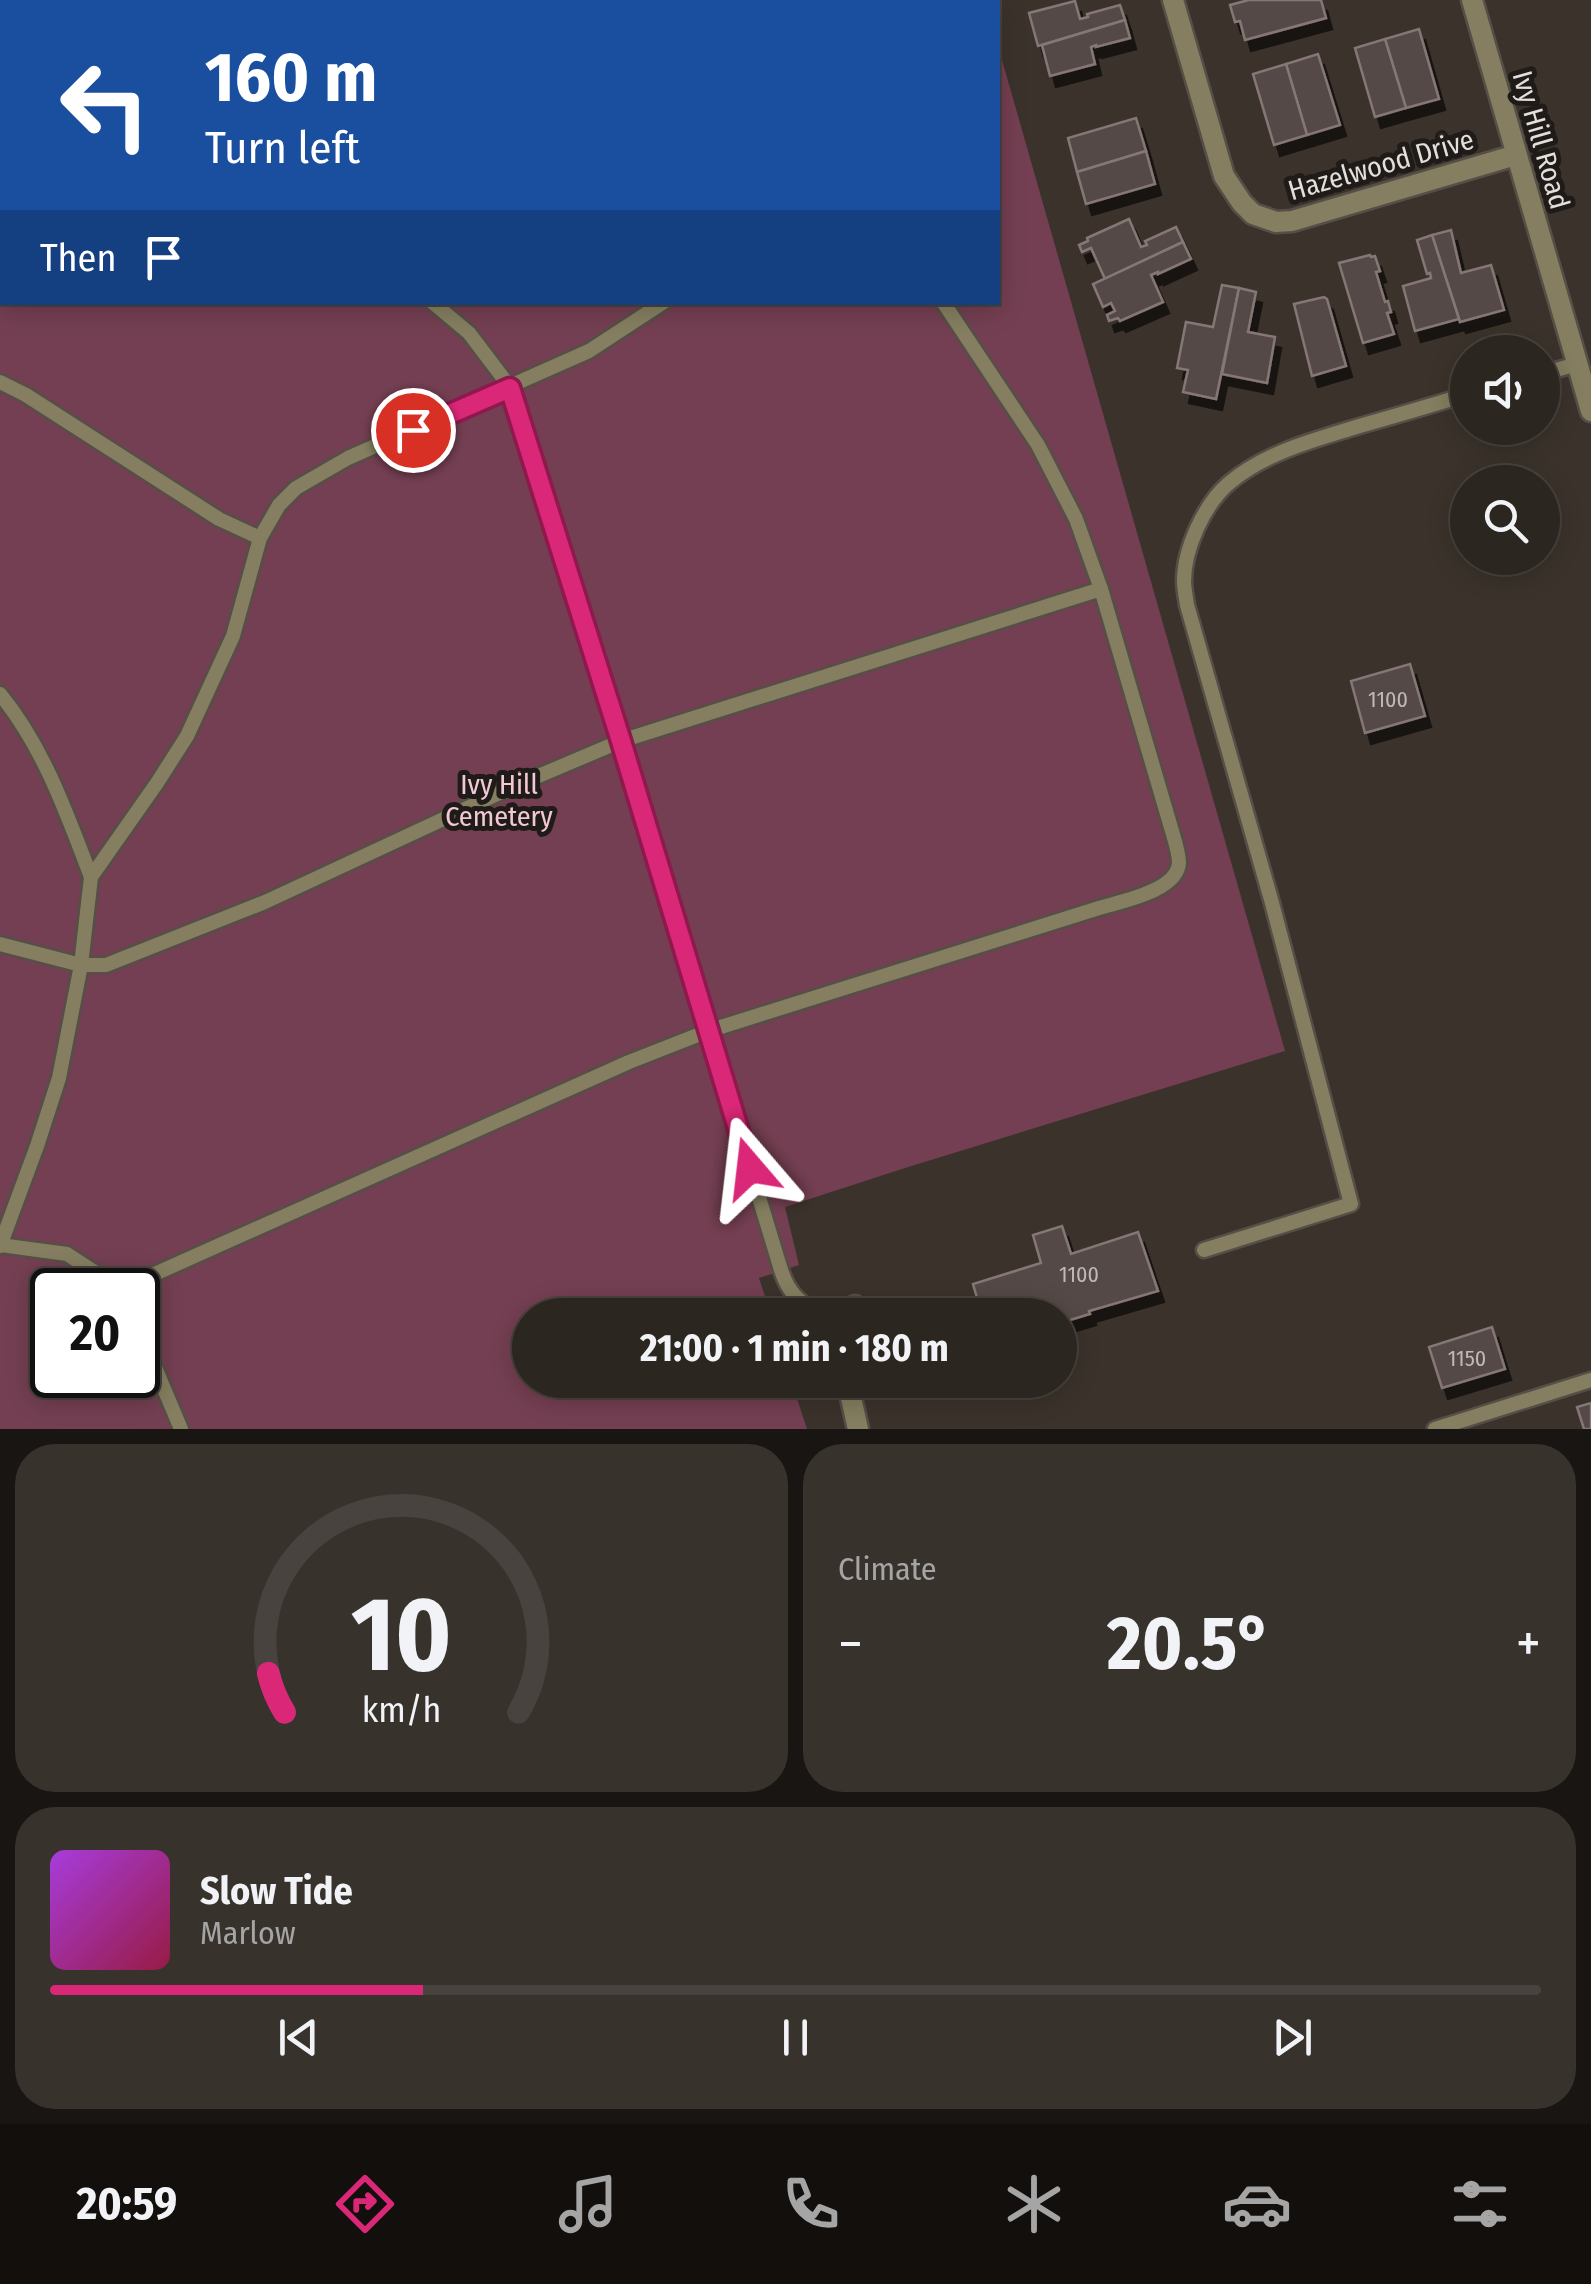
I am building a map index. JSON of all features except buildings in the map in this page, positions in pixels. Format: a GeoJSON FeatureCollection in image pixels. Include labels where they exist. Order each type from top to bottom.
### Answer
{"type":"FeatureCollection","features":[{"type":"Feature","properties":{"kind":"street","name":"Hazelwood Drive"},"geometry":{"type":"LineString","coordinates":[[1173,0],[1224,176],[1242,203],[1264,219],[1292,221],[1516,156]]}},
{"type":"Feature","properties":{"kind":"street","name":"Ivy Hill Road"},"geometry":{"type":"LineString","coordinates":[[1472,0],[1591,411]]}},
{"type":"Feature","properties":{"kind":"street"},"geometry":{"type":"LineString","coordinates":[[851,1398],[858,1429]]}},
{"type":"Feature","properties":{"kind":"lane"},"geometry":{"type":"LineString","coordinates":[[436,305],[469,332],[510,388],[786,1286],[797,1298]]}},
{"type":"Feature","properties":{"kind":"lane"},"geometry":{"type":"LineString","coordinates":[[89,1268],[67,1254],[0,1246],[59,1078],[81,965],[92,877],[186,736],[233,636],[260,538],[279,505],[296,488],[348,458],[590,351],[659,305]]}},
{"type":"Feature","properties":{"kind":"lane"},"geometry":{"type":"LineString","coordinates":[[160,1272],[708,1030],[1114,904],[1158,889],[1175,876],[1179,857],[1086,542],[1038,445],[946,305]]}},
{"type":"Feature","properties":{"kind":"lane"},"geometry":{"type":"LineString","coordinates":[[1560,369],[1578,364]]}},
{"type":"Feature","properties":{"kind":"lane"},"geometry":{"type":"LineString","coordinates":[[0,382],[218,519],[260,538]]}},
{"type":"Feature","properties":{"kind":"lane"},"geometry":{"type":"LineString","coordinates":[[1204,1250],[1351,1204],[1272,903],[1187,604],[1184,581],[1188,557],[1210,506],[1226,486],[1254,465],[1323,437],[1450,399]]}},
{"type":"Feature","properties":{"kind":"lane"},"geometry":{"type":"LineString","coordinates":[[0,944],[81,965],[106,965],[265,902],[621,741],[1101,589]]}},
{"type":"Feature","properties":{"kind":"lane"},"geometry":{"type":"LineString","coordinates":[[0,694],[20,718],[47,770],[92,877]]}},
{"type":"Feature","properties":{"kind":"lane"},"geometry":{"type":"LineString","coordinates":[[160,1380],[181,1429]]}},
{"type":"Feature","properties":{"kind":"lane"},"geometry":{"type":"LineString","coordinates":[[1435,1429],[1591,1380]]}},
{"type":"Feature","properties":{"kind":"green space","name":"Ivy Hill Cemetery"},"geometry":{"type":"Polygon","coordinates":[[[1000,53],[1285,1051],[785,1207],[799,1265],[759,1278],[765,1298],[512,1298],[512,1398],[797,1398],[807,1429],[0,1429],[0,305],[1000,305],[1000,53]]]}},
{"type":"Feature","properties":{"kind":"route"},"geometry":{"type":"LineString","coordinates":[[413,430],[510,388],[750,1168]]}}]}
